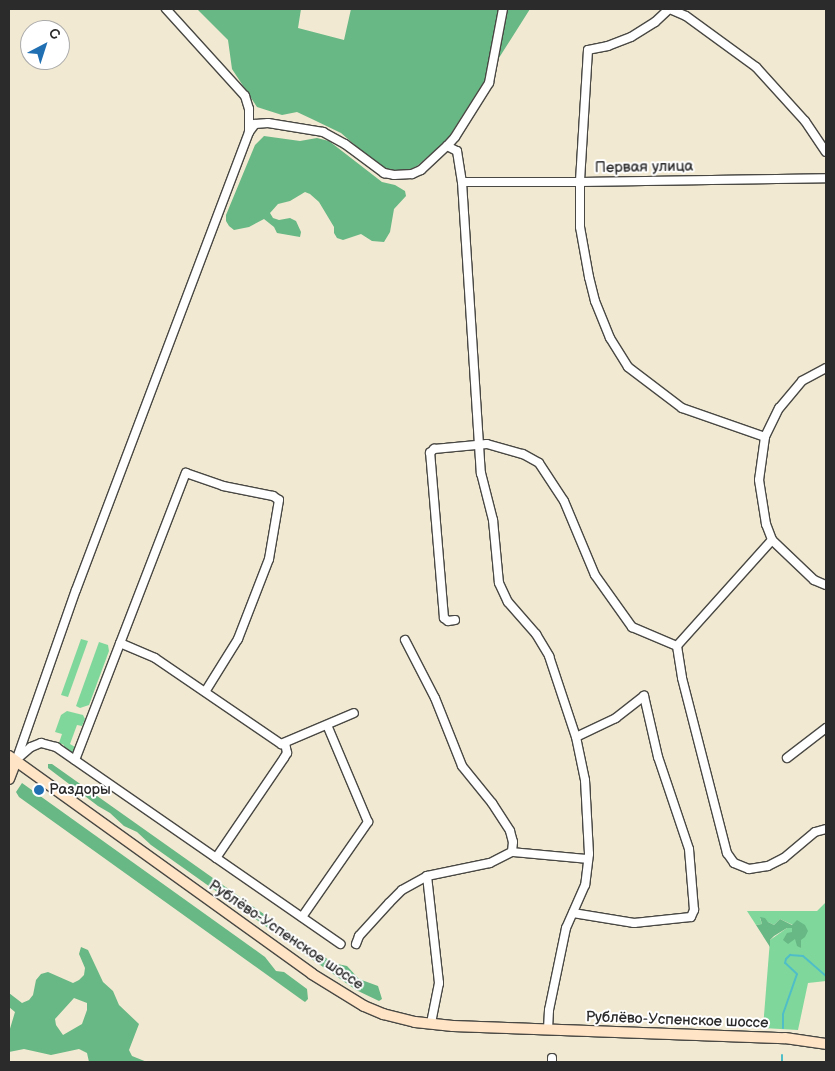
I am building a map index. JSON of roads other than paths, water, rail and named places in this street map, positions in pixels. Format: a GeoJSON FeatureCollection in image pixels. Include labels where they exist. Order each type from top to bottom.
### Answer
{"type":"FeatureCollection","features":[{"type":"Feature","properties":{"kind":"main road"},"geometry":{"type":"LineString","coordinates":[[9,780],[12,759]]}},
{"type":"Feature","properties":{"kind":"main road","name":"Рублёво-Успенское шоссе"},"geometry":{"type":"LineString","coordinates":[[12,759],[329,986],[364,1006],[383,1014],[431,1023],[548,1030],[798,1040],[826,1044]]}},
{"type":"Feature","properties":{"kind":"street"},"geometry":{"type":"LineString","coordinates":[[166,9],[246,96],[249,109],[249,132]]}},
{"type":"Feature","properties":{"kind":"street"},"geometry":{"type":"LineString","coordinates":[[12,759],[249,132],[255,124],[268,123],[323,132],[345,144],[384,173],[394,175],[412,174],[421,170],[456,137],[489,83],[503,9]]}},
{"type":"Feature","properties":{"kind":"street"},"geometry":{"type":"LineString","coordinates":[[765,437],[682,408],[628,367],[610,338],[595,301],[580,227],[580,182],[588,50],[608,46],[631,37],[655,22],[669,9],[686,16],[756,67],[805,121],[826,152]]}},
{"type":"Feature","properties":{"kind":"street"},"geometry":{"type":"LineString","coordinates":[[447,146],[457,151],[462,182],[478,444],[482,480],[493,520],[499,582],[508,602],[536,634],[548,656],[576,737],[585,780],[588,859],[584,890],[566,928],[550,1010],[548,1030]]}},
{"type":"Feature","properties":{"kind":"street","name":"Первая улица"},"geometry":{"type":"LineString","coordinates":[[462,182],[826,178]]}},
{"type":"Feature","properties":{"kind":"street"},"geometry":{"type":"LineString","coordinates":[[826,368],[802,381],[779,408],[765,437],[759,480],[766,524],[772,540],[814,580],[826,585]]}},
{"type":"Feature","properties":{"kind":"street"},"geometry":{"type":"LineString","coordinates":[[454,620],[448,621],[444,618],[430,453],[434,449],[478,444],[523,454],[539,463],[564,501],[595,575],[632,626],[678,646]]}},
{"type":"Feature","properties":{"kind":"street"},"geometry":{"type":"LineString","coordinates":[[75,760],[186,473],[223,486],[276,498],[279,504],[267,564],[236,645],[205,692]]}},
{"type":"Feature","properties":{"kind":"street"},"geometry":{"type":"LineString","coordinates":[[772,540],[678,646],[682,678],[727,853],[734,863],[749,869],[768,866],[784,858],[815,832],[826,829]]}},
{"type":"Feature","properties":{"kind":"street"},"geometry":{"type":"LineString","coordinates":[[405,640],[435,698],[462,766],[492,803],[510,831],[513,842],[512,852]]}},
{"type":"Feature","properties":{"kind":"street"},"geometry":{"type":"LineString","coordinates":[[120,644],[155,658],[277,742],[285,743],[354,713]]}},
{"type":"Feature","properties":{"kind":"street"},"geometry":{"type":"LineString","coordinates":[[572,913],[634,923],[691,917],[694,910],[689,849],[658,758],[644,696],[616,718],[576,737]]}},
{"type":"Feature","properties":{"kind":"street"},"geometry":{"type":"LineString","coordinates":[[302,917],[368,822],[327,725]]}},
{"type":"Feature","properties":{"kind":"street"},"geometry":{"type":"LineString","coordinates":[[788,758],[826,728]]}},
{"type":"Feature","properties":{"kind":"street"},"geometry":{"type":"LineString","coordinates":[[216,858],[287,753],[285,743]]}},
{"type":"Feature","properties":{"kind":"street"},"geometry":{"type":"LineString","coordinates":[[12,759],[31,747],[41,744],[56,747],[340,944]]}},
{"type":"Feature","properties":{"kind":"street"},"geometry":{"type":"LineString","coordinates":[[356,944],[359,936],[396,896],[428,876],[490,864],[512,852],[588,859]]}},
{"type":"Feature","properties":{"kind":"street"},"geometry":{"type":"LineString","coordinates":[[428,876],[439,983],[431,1023]]}},
{"type":"Feature","properties":{"kind":"street"},"geometry":{"type":"LineString","coordinates":[[798,1040],[826,1050]]}},
{"type":"Feature","properties":{"kind":"waterway"},"geometry":{"type":"LineString","coordinates":[[783,1028],[783,1014],[797,974],[785,963],[786,959],[790,955],[803,956],[826,976]]}},
{"type":"Feature","properties":{"kind":"waterway"},"geometry":{"type":"LineString","coordinates":[[782,1055],[782,1062]]}},
{"type":"Feature","properties":{"kind":"place","name":"Раздоры"},"geometry":{"type":"Point","coordinates":[39,790]}}]}
